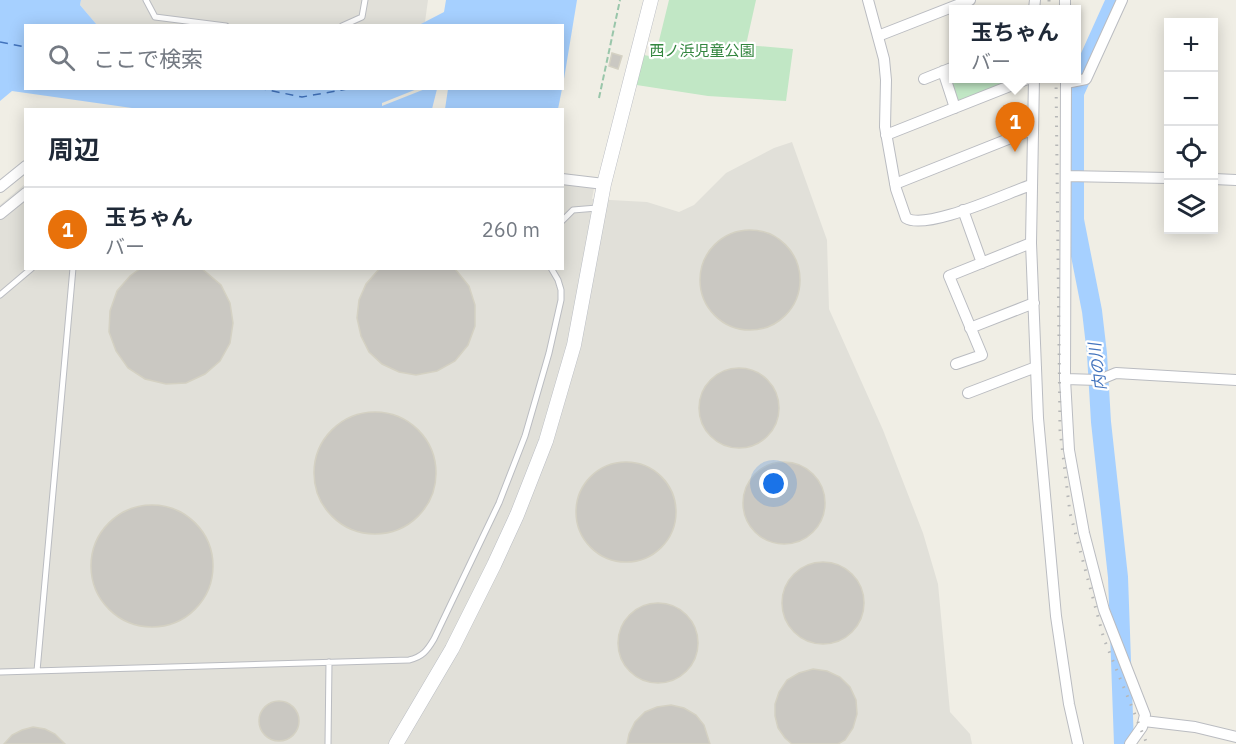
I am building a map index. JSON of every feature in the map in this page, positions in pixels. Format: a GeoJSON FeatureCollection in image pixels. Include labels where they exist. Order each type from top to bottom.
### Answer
{"type":"FeatureCollection","features":[{"type":"Feature","properties":{"kind":"street"},"geometry":{"type":"LineString","coordinates":[[396,744],[452,649],[503,545],[536,466],[564,383],[574,345],[604,184],[651,0]]}},
{"type":"Feature","properties":{"kind":"street"},"geometry":{"type":"LineString","coordinates":[[868,0],[886,70],[884,119],[886,135],[895,184],[906,218],[936,220],[1031,184]]}},
{"type":"Feature","properties":{"kind":"street"},"geometry":{"type":"LineString","coordinates":[[938,0],[938,12]]}},
{"type":"Feature","properties":{"kind":"street"},"geometry":{"type":"LineString","coordinates":[[1081,80],[1086,79],[1122,0]]}},
{"type":"Feature","properties":{"kind":"street"},"geometry":{"type":"LineString","coordinates":[[878,36],[949,8]]}},
{"type":"Feature","properties":{"kind":"street"},"geometry":{"type":"LineString","coordinates":[[924,79],[948,69]]}},
{"type":"Feature","properties":{"kind":"street"},"geometry":{"type":"LineString","coordinates":[[951,83],[955,108]]}},
{"type":"Feature","properties":{"kind":"street"},"geometry":{"type":"LineString","coordinates":[[886,135],[1019,83]]}},
{"type":"Feature","properties":{"kind":"street"},"geometry":{"type":"LineString","coordinates":[[1032,83],[1031,243],[1038,429],[1056,616],[1069,704],[1078,744]]}},
{"type":"Feature","properties":{"kind":"street"},"geometry":{"type":"LineString","coordinates":[[1066,83],[1065,380],[1069,450],[1084,533],[1104,610],[1144,715],[1144,721],[1130,744]]}},
{"type":"Feature","properties":{"kind":"street"},"geometry":{"type":"LineString","coordinates":[[895,184],[1031,130]]}},
{"type":"Feature","properties":{"kind":"street"},"geometry":{"type":"LineString","coordinates":[[0,187],[24,168]]}},
{"type":"Feature","properties":{"kind":"street"},"geometry":{"type":"LineString","coordinates":[[1066,176],[1164,178]]}},
{"type":"Feature","properties":{"kind":"street"},"geometry":{"type":"LineString","coordinates":[[564,179],[604,184]]}},
{"type":"Feature","properties":{"kind":"street"},"geometry":{"type":"LineString","coordinates":[[1218,179],[1236,180]]}},
{"type":"Feature","properties":{"kind":"street"},"geometry":{"type":"LineString","coordinates":[[0,214],[24,195]]}},
{"type":"Feature","properties":{"kind":"street"},"geometry":{"type":"LineString","coordinates":[[963,210],[982,263]]}},
{"type":"Feature","properties":{"kind":"street"},"geometry":{"type":"LineString","coordinates":[[956,364],[982,355],[949,276],[1031,243]]}},
{"type":"Feature","properties":{"kind":"street"},"geometry":{"type":"LineString","coordinates":[[970,328],[1034,303]]}},
{"type":"Feature","properties":{"kind":"street"},"geometry":{"type":"LineString","coordinates":[[968,393],[1036,368]]}},
{"type":"Feature","properties":{"kind":"street"},"geometry":{"type":"LineString","coordinates":[[1065,380],[1099,380],[1116,373],[1236,380]]}},
{"type":"Feature","properties":{"kind":"street"},"geometry":{"type":"LineString","coordinates":[[1144,721],[1195,727],[1236,737]]}},
{"type":"Feature","properties":{"kind":"lane"},"geometry":{"type":"LineString","coordinates":[[146,0],[155,16],[212,24]]}},
{"type":"Feature","properties":{"kind":"lane"},"geometry":{"type":"LineString","coordinates":[[346,24],[362,17],[365,0]]}},
{"type":"Feature","properties":{"kind":"lane"},"geometry":{"type":"LineString","coordinates":[[564,218],[573,210],[599,207]]}},
{"type":"Feature","properties":{"kind":"lane"},"geometry":{"type":"LineString","coordinates":[[0,295],[30,270]]}},
{"type":"Feature","properties":{"kind":"lane"},"geometry":{"type":"LineString","coordinates":[[37,670],[72,270]]}},
{"type":"Feature","properties":{"kind":"lane"},"geometry":{"type":"LineString","coordinates":[[0,672],[409,660],[425,653],[434,639],[499,503],[525,436],[549,353],[561,300],[561,290],[552,270]]}},
{"type":"Feature","properties":{"kind":"lane"},"geometry":{"type":"LineString","coordinates":[[328,744],[329,662]]}},
{"type":"Feature","properties":{"kind":"path"},"geometry":{"type":"LineString","coordinates":[[599,98],[620,0]]}},
{"type":"Feature","properties":{"kind":"shaded area"},"geometry":{"type":"Polygon","coordinates":[[[81,0],[428,0],[425,22],[422,24],[96,24],[80,5],[81,0]]]}},
{"type":"Feature","properties":{"kind":"shaded area"},"geometry":{"type":"Polygon","coordinates":[[[792,142],[827,240],[829,309],[883,430],[923,533],[938,584],[950,712],[970,734],[972,744],[0,744],[0,205],[24,185],[24,270],[564,270],[564,184],[594,188],[592,199],[647,202],[679,212],[694,205],[726,173],[774,148],[792,142]]]}},
{"type":"Feature","properties":{"kind":"green space","name":"西ノ浜児童公園"},"geometry":{"type":"Polygon","coordinates":[[[669,0],[756,0],[746,45],[793,49],[786,101],[708,96],[630,84],[638,54],[655,57],[669,0]]]}},
{"type":"Feature","properties":{"kind":"green space"},"geometry":{"type":"Polygon","coordinates":[[[952,83],[1010,83],[958,103],[952,83]]]}},
{"type":"Feature","properties":{"kind":"water"},"geometry":{"type":"Polygon","coordinates":[[[0,0],[81,0],[80,5],[96,24],[24,24],[24,90],[414,90],[382,103],[382,106],[422,90],[437,90],[432,108],[132,108],[12,91],[0,101],[0,0]]]}},
{"type":"Feature","properties":{"kind":"water"},"geometry":{"type":"Polygon","coordinates":[[[446,0],[577,0],[564,79],[564,24],[421,24],[444,12],[446,0]]]}},
{"type":"Feature","properties":{"kind":"water"},"geometry":{"type":"Polygon","coordinates":[[[448,90],[562,90],[558,108],[445,108],[448,90]]]}},
{"type":"Feature","properties":{"kind":"building"},"geometry":{"type":"Polygon","coordinates":[[[612,53],[622,56],[618,69],[609,66],[612,53]]]}},
{"type":"Feature","properties":{"kind":"building"},"geometry":{"type":"Polygon","coordinates":[[[750,230],[769,234],[785,245],[796,261],[800,280],[796,299],[785,315],[769,326],[750,330],[731,326],[715,315],[704,299],[700,280],[704,261],[715,245],[731,234],[750,230]]]}},
{"type":"Feature","properties":{"kind":"building"},"geometry":{"type":"Polygon","coordinates":[[[138,270],[203,270],[221,285],[230,303],[233,323],[230,343],[220,361],[205,374],[186,383],[166,384],[145,379],[128,368],[116,351],[109,332],[110,311],[117,291],[138,270]]]}},
{"type":"Feature","properties":{"kind":"building"},"geometry":{"type":"Polygon","coordinates":[[[378,270],[456,270],[469,286],[475,305],[475,326],[468,345],[455,361],[437,371],[416,375],[399,372],[382,364],[369,352],[361,336],[357,318],[359,300],[366,284],[378,270]]]}},
{"type":"Feature","properties":{"kind":"building"},"geometry":{"type":"Polygon","coordinates":[[[739,368],[754,371],[767,380],[776,393],[779,408],[776,423],[767,436],[754,445],[739,448],[724,445],[711,436],[702,423],[699,408],[702,393],[711,380],[724,371],[739,368]]]}},
{"type":"Feature","properties":{"kind":"building"},"geometry":{"type":"Polygon","coordinates":[[[375,412],[398,417],[409,422],[418,430],[426,439],[431,450],[436,473],[431,496],[426,507],[418,516],[409,524],[398,529],[375,534],[352,529],[341,524],[332,516],[324,507],[319,496],[314,473],[319,450],[324,439],[332,430],[341,422],[352,417],[375,412]]]}},
{"type":"Feature","properties":{"kind":"building"},"geometry":{"type":"Polygon","coordinates":[[[626,462],[645,466],[661,477],[672,493],[676,512],[672,531],[661,547],[645,558],[626,562],[607,558],[591,547],[580,531],[576,512],[580,493],[591,477],[607,466],[626,462]]]}},
{"type":"Feature","properties":{"kind":"building"},"geometry":{"type":"Polygon","coordinates":[[[784,462],[800,465],[813,474],[822,487],[825,503],[822,519],[813,532],[800,541],[784,544],[768,541],[755,532],[746,519],[743,503],[746,487],[755,474],[768,465],[784,462]]]}},
{"type":"Feature","properties":{"kind":"building"},"geometry":{"type":"Polygon","coordinates":[[[152,505],[175,510],[195,523],[208,543],[213,566],[208,589],[195,609],[175,622],[152,627],[129,622],[109,609],[96,589],[91,566],[96,543],[109,523],[129,510],[152,505]]]}},
{"type":"Feature","properties":{"kind":"building"},"geometry":{"type":"Polygon","coordinates":[[[823,562],[839,565],[852,574],[861,587],[864,603],[861,619],[852,632],[839,641],[823,644],[807,641],[794,632],[785,619],[782,603],[785,587],[794,574],[807,565],[823,562]]]}},
{"type":"Feature","properties":{"kind":"building"},"geometry":{"type":"Polygon","coordinates":[[[650,603],[666,603],[687,614],[698,635],[698,651],[687,672],[666,683],[650,683],[636,677],[624,665],[618,651],[618,635],[624,621],[636,609],[650,603]]]}},
{"type":"Feature","properties":{"kind":"building"},"geometry":{"type":"Polygon","coordinates":[[[813,669],[827,671],[840,677],[850,687],[856,700],[857,714],[853,728],[845,740],[838,744],[792,744],[778,728],[775,704],[779,692],[787,680],[813,669]]]}},
{"type":"Feature","properties":{"kind":"building"},"geometry":{"type":"Polygon","coordinates":[[[279,701],[287,702],[293,707],[298,713],[298,729],[293,735],[287,740],[279,741],[271,740],[265,735],[260,729],[259,721],[260,713],[265,707],[271,702],[279,701]]]}},
{"type":"Feature","properties":{"kind":"building"},"geometry":{"type":"Polygon","coordinates":[[[671,705],[684,708],[696,715],[704,725],[710,744],[627,744],[635,722],[645,712],[671,705]]]}},
{"type":"Feature","properties":{"kind":"building"},"geometry":{"type":"Polygon","coordinates":[[[33,727],[55,734],[65,744],[4,744],[12,735],[33,727]]]}},
{"type":"Feature","properties":{"kind":"waterway","name":"内の川"},"geometry":{"type":"LineString","coordinates":[[1081,78],[1116,0]]}},
{"type":"Feature","properties":{"kind":"waterway","name":"内の川"},"geometry":{"type":"LineString","coordinates":[[1079,83],[1074,93],[1074,220],[1092,311],[1097,354],[1101,422],[1118,577],[1124,744]]}},
{"type":"Feature","properties":{"kind":"ferry route"},"geometry":{"type":"LineString","coordinates":[[0,42],[24,47]]}},
{"type":"Feature","properties":{"kind":"ferry route"},"geometry":{"type":"LineString","coordinates":[[268,90],[302,97],[342,90]]}},
{"type":"Feature","properties":{"kind":"railway"},"geometry":{"type":"LineString","coordinates":[[1049,0],[1049,5]]}},
{"type":"Feature","properties":{"kind":"railway"},"geometry":{"type":"LineString","coordinates":[[1056,83],[1060,430],[1070,513],[1104,639],[1147,744]]}},
{"type":"Feature","properties":{"kind":"place","name":"玉ちゃん"},"geometry":{"type":"Point","coordinates":[1015,152]}}]}
